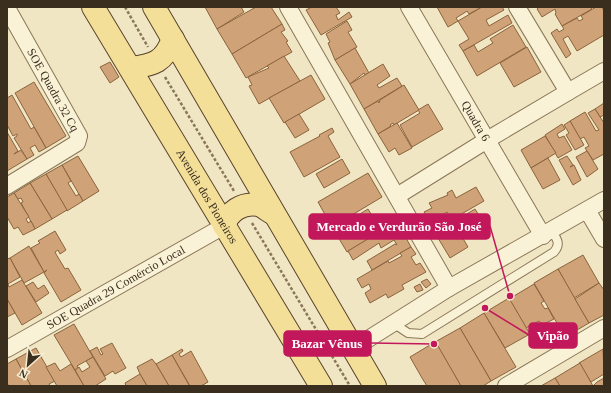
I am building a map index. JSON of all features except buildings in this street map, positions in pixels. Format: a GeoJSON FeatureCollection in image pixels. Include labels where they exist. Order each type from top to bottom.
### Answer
{"type":"FeatureCollection","features":[{"type":"Feature","properties":{"kind":"main road","name":"Avenida dos Pioneiros"},"geometry":{"type":"LineString","coordinates":[[93,7],[321,386]]}},
{"type":"Feature","properties":{"kind":"main road"},"geometry":{"type":"LineString","coordinates":[[154,7],[375,386]]}},
{"type":"Feature","properties":{"kind":"main road"},"geometry":{"type":"LineString","coordinates":[[130,68],[151,65],[167,53],[173,39]]}},
{"type":"Feature","properties":{"kind":"main road"},"geometry":{"type":"LineString","coordinates":[[224,226],[230,214],[242,206],[258,205],[274,214]]}},
{"type":"Feature","properties":{"kind":"street"},"geometry":{"type":"LineString","coordinates":[[288,7],[398,196],[449,288]]}},
{"type":"Feature","properties":{"kind":"street","name":"Quadra 6"},"geometry":{"type":"LineString","coordinates":[[409,7],[487,140],[547,233]]}},
{"type":"Feature","properties":{"kind":"street"},"geometry":{"type":"LineString","coordinates":[[517,7],[568,92]]}},
{"type":"Feature","properties":{"kind":"street","name":"SOE Quadra 32 Cq"},"geometry":{"type":"LineString","coordinates":[[7,8],[79,136],[77,142],[7,186]]}},
{"type":"Feature","properties":{"kind":"street"},"geometry":{"type":"LineString","coordinates":[[398,196],[487,140],[604,71]]}},
{"type":"Feature","properties":{"kind":"street"},"geometry":{"type":"LineString","coordinates":[[354,348],[449,288],[604,200]]}},
{"type":"Feature","properties":{"kind":"street"},"geometry":{"type":"LineString","coordinates":[[587,210],[604,238]]}},
{"type":"Feature","properties":{"kind":"street","name":"SOE Quadra 29 Comércio Local"},"geometry":{"type":"LineString","coordinates":[[7,349],[224,226]]}},
{"type":"Feature","properties":{"kind":"street"},"geometry":{"type":"LineString","coordinates":[[506,386],[604,328]]}},
{"type":"Feature","properties":{"kind":"lane"},"geometry":{"type":"LineString","coordinates":[[392,323],[408,333],[422,334],[554,252],[558,248],[558,242],[547,233]]}},
{"type":"Feature","properties":{"kind":"path"},"geometry":{"type":"LineString","coordinates":[[125,7],[350,386]]}},
{"type":"Feature","properties":{"kind":"place","name":"Mercado e Verdurão São José"},"geometry":{"type":"Point","coordinates":[510,296]}},
{"type":"Feature","properties":{"kind":"place","name":"Vipão"},"geometry":{"type":"Point","coordinates":[485,308]}},
{"type":"Feature","properties":{"kind":"place","name":"Bazar Vênus"},"geometry":{"type":"Point","coordinates":[434,344]}}]}
